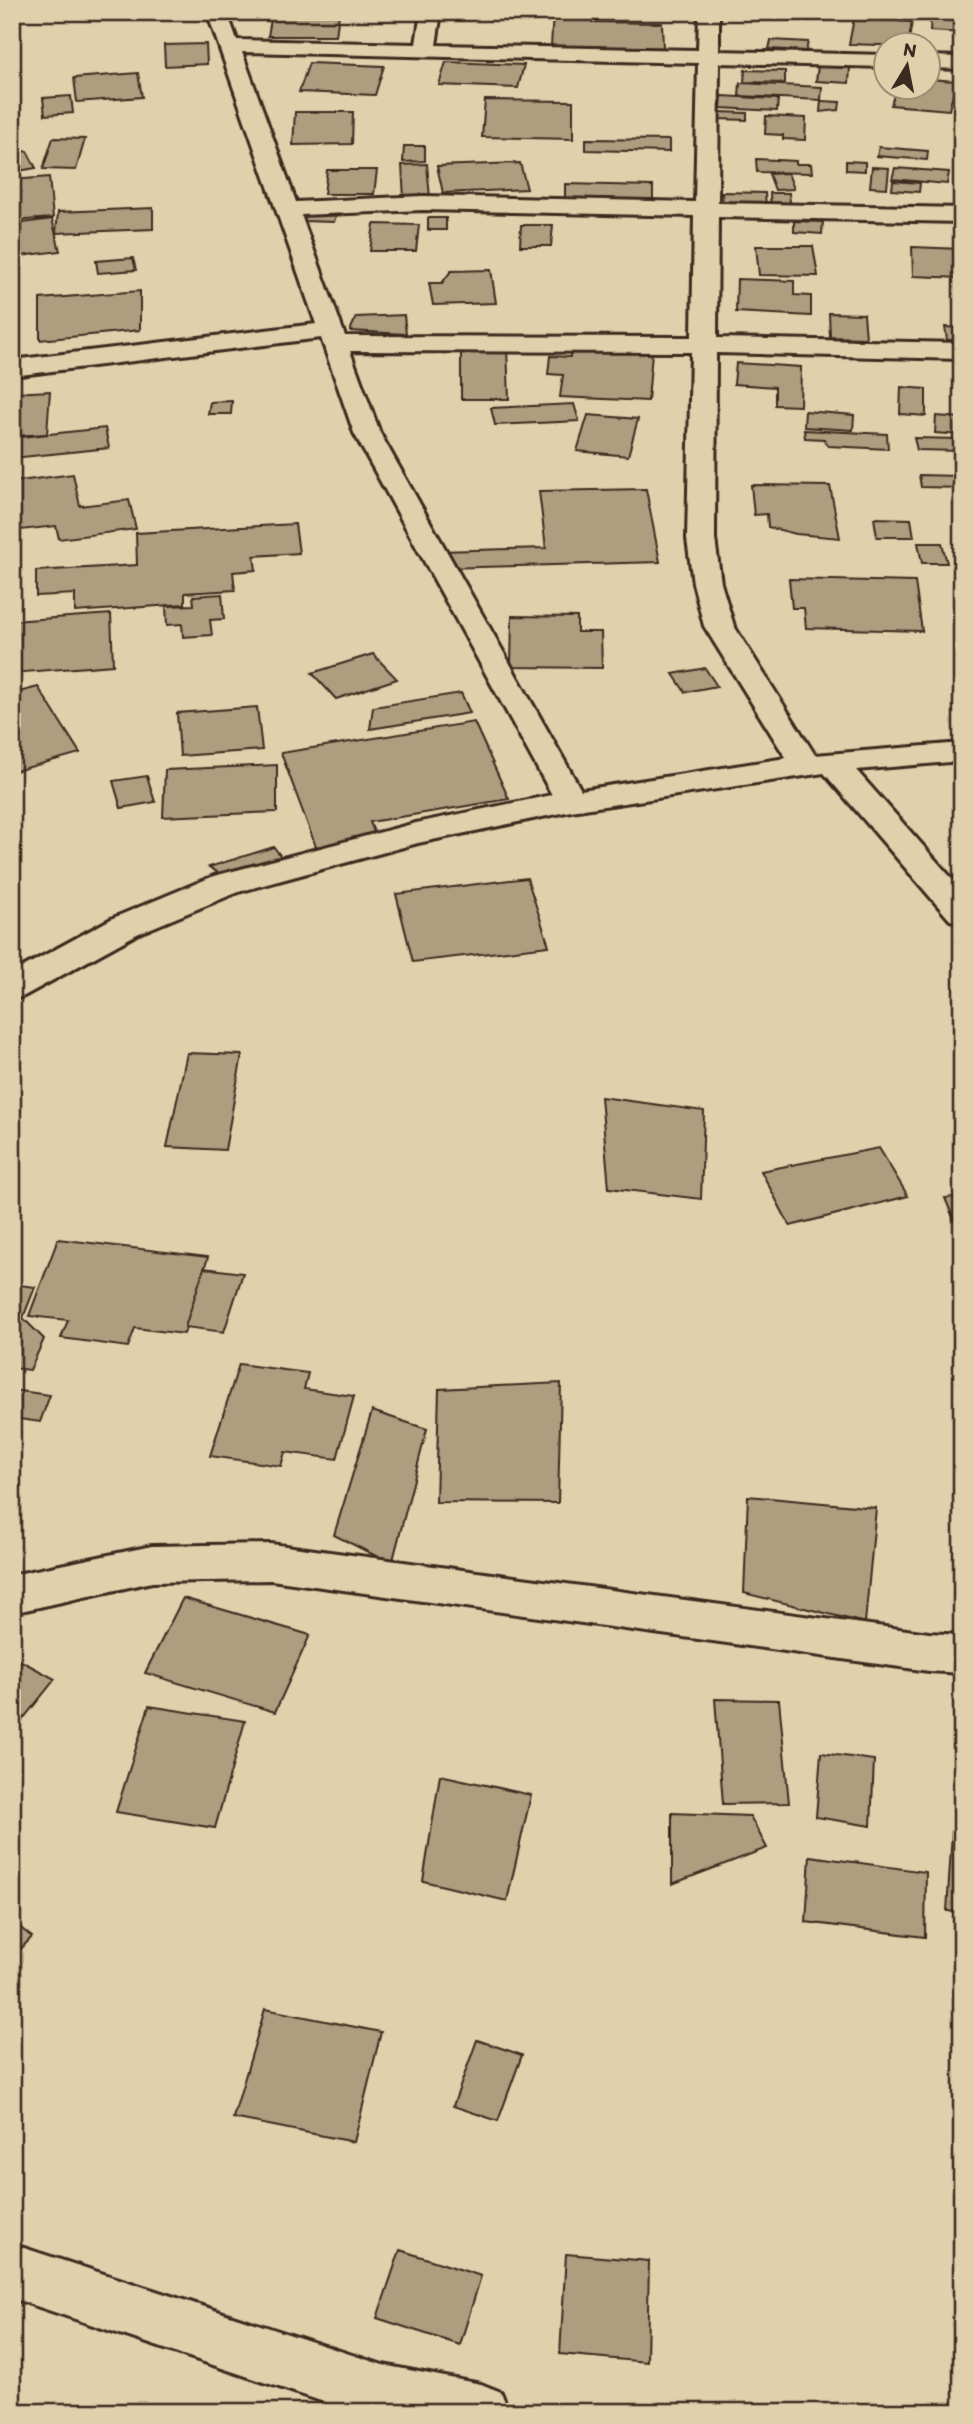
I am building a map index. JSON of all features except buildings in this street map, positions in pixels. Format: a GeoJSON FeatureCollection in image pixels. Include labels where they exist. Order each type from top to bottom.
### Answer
{"type":"FeatureCollection","features":[{"type":"Feature","properties":{"kind":"street"},"geometry":{"type":"LineString","coordinates":[[217,12],[367,433],[571,801]]}},
{"type":"Feature","properties":{"kind":"street"},"geometry":{"type":"LineString","coordinates":[[425,50],[431,12]]}},
{"type":"Feature","properties":{"kind":"street"},"geometry":{"type":"LineString","coordinates":[[709,12],[701,515],[707,583],[719,625],[819,763],[962,912]]}},
{"type":"Feature","properties":{"kind":"street"},"geometry":{"type":"LineString","coordinates":[[229,46],[872,60]]}},
{"type":"Feature","properties":{"kind":"street"},"geometry":{"type":"LineString","coordinates":[[942,62],[962,63]]}},
{"type":"Feature","properties":{"kind":"street"},"geometry":{"type":"LineString","coordinates":[[286,209],[423,203],[962,215]]}},
{"type":"Feature","properties":{"kind":"street"},"geometry":{"type":"LineString","coordinates":[[12,368],[332,336],[962,351]]}},
{"type":"Feature","properties":{"kind":"street"},"geometry":{"type":"LineString","coordinates":[[12,988],[125,926],[226,884],[416,833],[571,801],[819,763],[962,752]]}},
{"type":"Feature","properties":{"kind":"street"},"geometry":{"type":"LineString","coordinates":[[12,1594],[152,1564],[271,1562],[915,1650],[962,1654]]}},
{"type":"Feature","properties":{"kind":"street"},"geometry":{"type":"LineString","coordinates":[[12,2271],[383,2393],[481,2412]]}}]}
